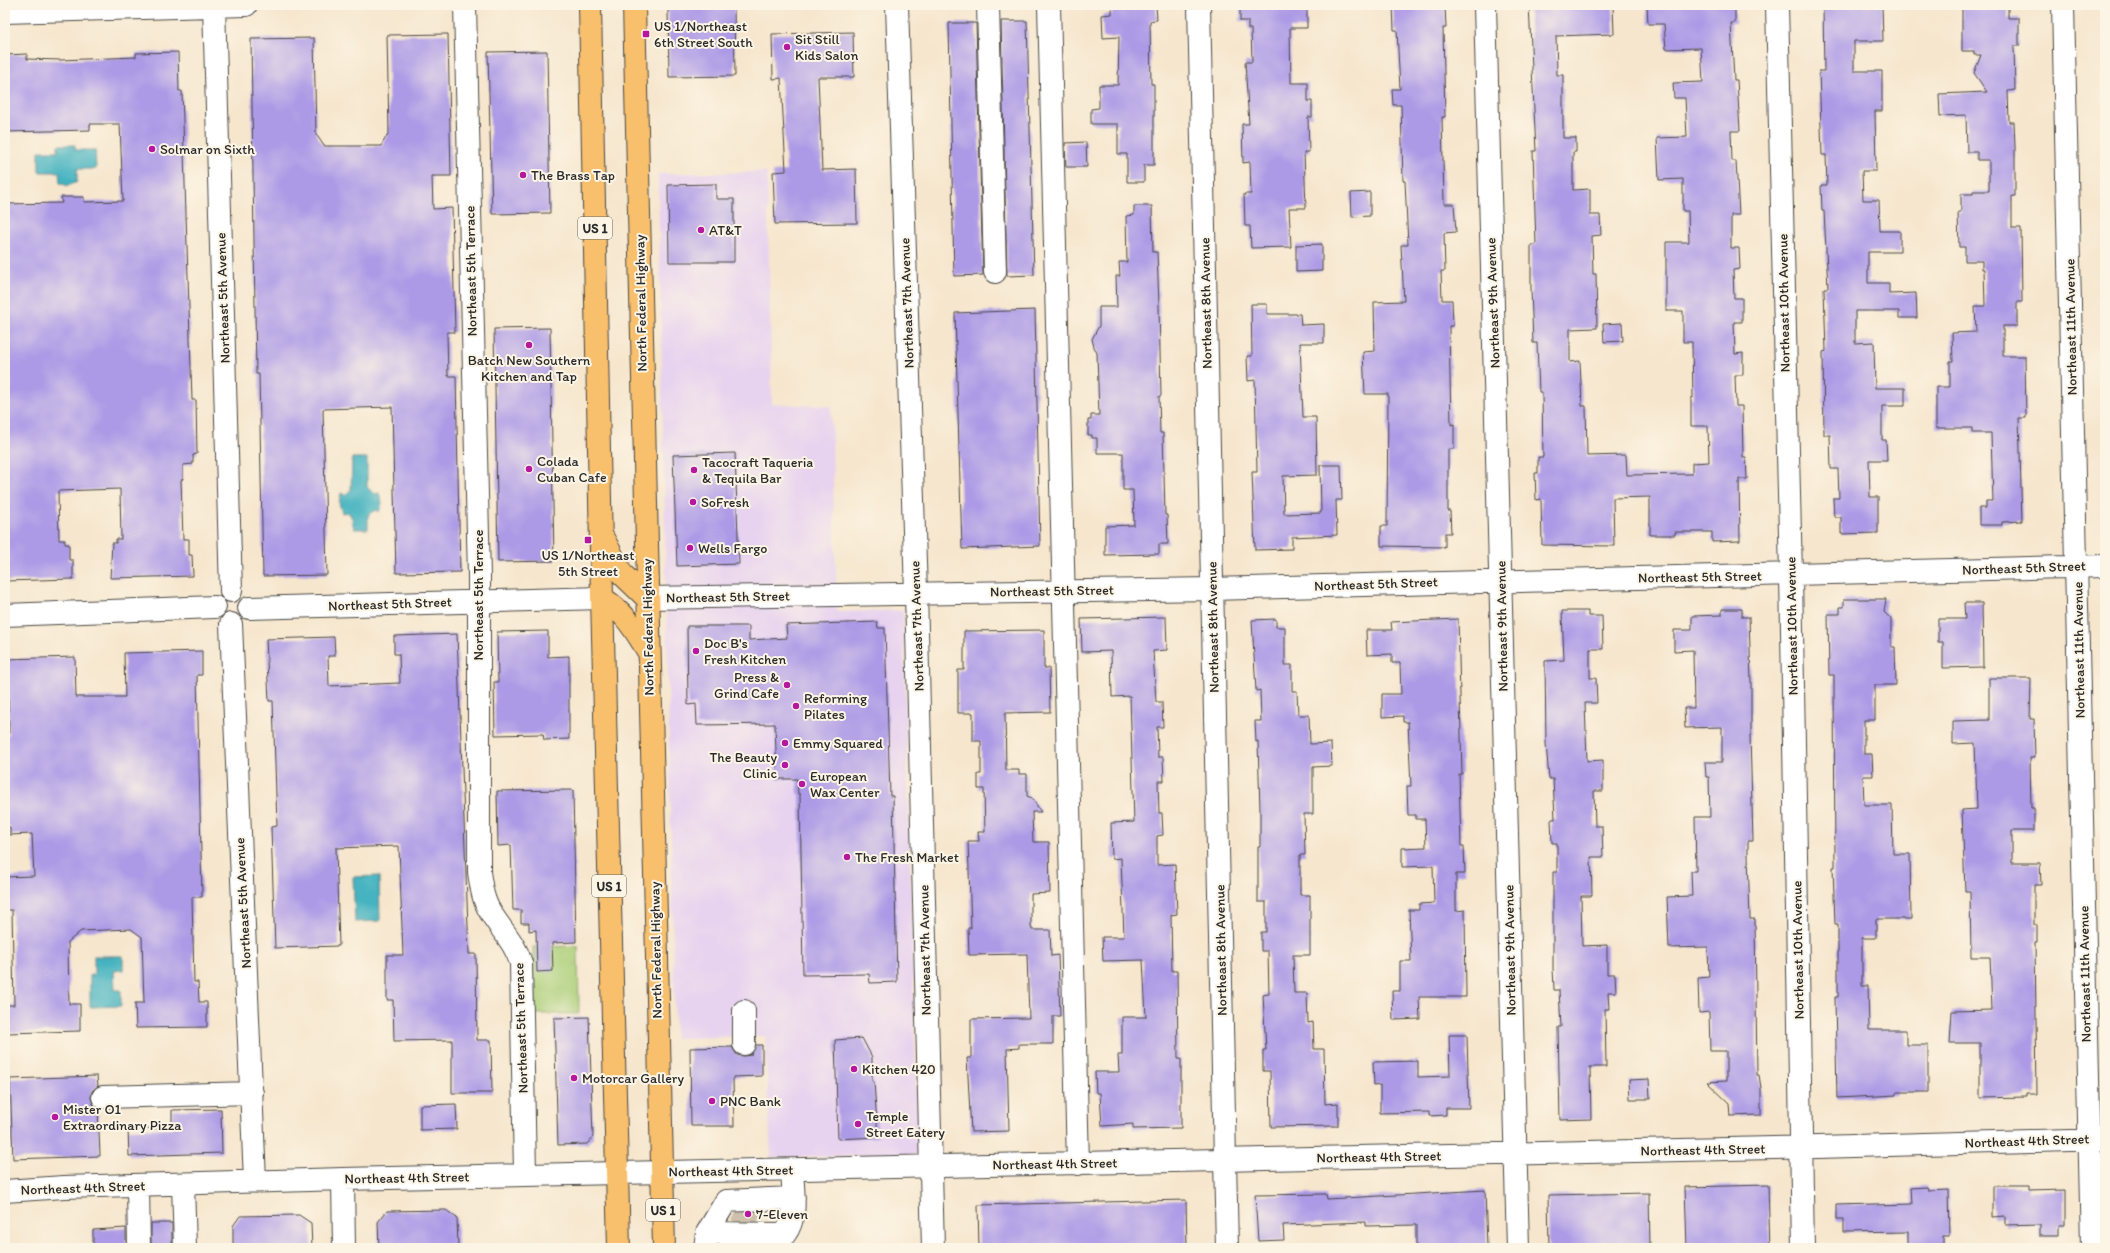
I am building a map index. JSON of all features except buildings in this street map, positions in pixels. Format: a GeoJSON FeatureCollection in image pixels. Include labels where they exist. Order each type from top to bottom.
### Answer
{"type":"FeatureCollection","features":[{"type":"Feature","properties":{"kind":"main road","name":"US 1"},"geometry":{"type":"LineString","coordinates":[[590,5],[602,598],[619,1248]]}},
{"type":"Feature","properties":{"kind":"main road","name":"North Federal Highway"},"geometry":{"type":"LineString","coordinates":[[634,5],[647,598],[664,1248]]}},
{"type":"Feature","properties":{"kind":"main road"},"geometry":{"type":"LineString","coordinates":[[601,535],[622,574],[647,598]]}},
{"type":"Feature","properties":{"kind":"main road"},"geometry":{"type":"LineString","coordinates":[[602,598],[617,608],[629,620],[649,652]]}},
{"type":"Feature","properties":{"kind":"street","name":"Northeast 5th Avenue"},"geometry":{"type":"LineString","coordinates":[[214,5],[231,591]]}},
{"type":"Feature","properties":{"kind":"street"},"geometry":{"type":"LineString","coordinates":[[5,12],[246,5]]}},
{"type":"Feature","properties":{"kind":"street","name":"Northeast 5th Terrace"},"geometry":{"type":"LineString","coordinates":[[465,5],[479,601],[479,872],[483,894],[490,912],[517,949],[521,963],[525,1174]]}},
{"type":"Feature","properties":{"kind":"street","name":"Northeast 7th Avenue"},"geometry":{"type":"LineString","coordinates":[[897,5],[916,593],[933,1248]]}},
{"type":"Feature","properties":{"kind":"street"},"geometry":{"type":"LineString","coordinates":[[988,5],[995,272]]}},
{"type":"Feature","properties":{"kind":"street"},"geometry":{"type":"LineString","coordinates":[[1049,5],[1078,1164]]}},
{"type":"Feature","properties":{"kind":"street","name":"Northeast 8th Avenue"},"geometry":{"type":"LineString","coordinates":[[1200,5],[1228,1248]]}},
{"type":"Feature","properties":{"kind":"street","name":"Northeast 9th Avenue"},"geometry":{"type":"LineString","coordinates":[[1485,5],[1518,1248]]}},
{"type":"Feature","properties":{"kind":"street","name":"Northeast 10th Avenue"},"geometry":{"type":"LineString","coordinates":[[1777,5],[1791,575],[1804,1248]]}},
{"type":"Feature","properties":{"kind":"street","name":"Northeast 11th Avenue"},"geometry":{"type":"LineString","coordinates":[[2063,5],[2077,566],[2097,1139],[2092,1248]]}},
{"type":"Feature","properties":{"kind":"street","name":"Northeast 5th Street"},"geometry":{"type":"LineString","coordinates":[[647,598],[1064,590],[1212,589],[1501,580],[1791,575],[2105,566]]}},
{"type":"Feature","properties":{"kind":"street"},"geometry":{"type":"LineString","coordinates":[[231,591],[243,595],[247,600],[249,608],[244,620],[240,623],[231,624],[223,622],[218,618],[215,608],[219,597],[231,591]]}},
{"type":"Feature","properties":{"kind":"street","name":"Northeast 5th Street"},"geometry":{"type":"LineString","coordinates":[[249,608],[602,598]]}},
{"type":"Feature","properties":{"kind":"street"},"geometry":{"type":"LineString","coordinates":[[5,615],[215,608]]}},
{"type":"Feature","properties":{"kind":"street","name":"Northeast 5th Avenue"},"geometry":{"type":"LineString","coordinates":[[231,624],[255,1181]]}},
{"type":"Feature","properties":{"kind":"street"},"geometry":{"type":"LineString","coordinates":[[744,1011],[744,1044]]}},
{"type":"Feature","properties":{"kind":"street"},"geometry":{"type":"LineString","coordinates":[[104,1097],[252,1093]]}},
{"type":"Feature","properties":{"kind":"street","name":"Northeast 4th Street"},"geometry":{"type":"LineString","coordinates":[[5,1191],[64,1187],[525,1174],[792,1171],[1802,1148],[2097,1139]]}},
{"type":"Feature","properties":{"kind":"street"},"geometry":{"type":"LineString","coordinates":[[706,1241],[737,1230],[785,1234],[792,1226],[794,1198],[792,1171]]}},
{"type":"Feature","properties":{"kind":"street"},"geometry":{"type":"LineString","coordinates":[[343,1179],[344,1248]]}},
{"type":"Feature","properties":{"kind":"street"},"geometry":{"type":"LineString","coordinates":[[184,1184],[185,1248]]}},
{"type":"Feature","properties":{"kind":"street"},"geometry":{"type":"LineString","coordinates":[[138,1186],[139,1248]]}},
{"type":"Feature","properties":{"kind":"street"},"geometry":{"type":"LineString","coordinates":[[706,1241],[726,1201],[757,1203],[794,1198]]}},
{"type":"Feature","properties":{"kind":"shaded area"},"geometry":{"type":"Polygon","coordinates":[[[767,172],[772,404],[831,406],[837,612],[903,610],[918,1154],[771,1158],[765,1036],[675,1038],[658,174],[767,172]]]}},
{"type":"Feature","properties":{"kind":"green space"},"geometry":{"type":"Polygon","coordinates":[[[578,946],[579,1014],[534,1014],[533,947],[578,946]]]}},
{"type":"Feature","properties":{"kind":"water"},"geometry":{"type":"Polygon","coordinates":[[[58,145],[75,145],[75,150],[95,150],[96,169],[77,169],[77,182],[68,186],[60,183],[59,172],[39,172],[39,151],[58,151],[58,145]]]}},
{"type":"Feature","properties":{"kind":"water"},"geometry":{"type":"Polygon","coordinates":[[[352,458],[367,458],[367,487],[374,494],[379,493],[382,503],[379,512],[376,510],[368,515],[368,529],[354,529],[352,518],[348,512],[342,513],[339,503],[341,493],[345,495],[351,490],[352,458]]]}},
{"type":"Feature","properties":{"kind":"water"},"geometry":{"type":"Polygon","coordinates":[[[379,876],[380,921],[355,922],[353,877],[379,876]]]}},
{"type":"Feature","properties":{"kind":"water"},"geometry":{"type":"Polygon","coordinates":[[[94,956],[123,956],[123,970],[114,971],[115,990],[121,990],[121,1006],[90,1007],[90,975],[94,975],[94,956]]]}},
{"type":"Feature","properties":{"kind":"tunnel"},"geometry":{"type":"LineString","coordinates":[[740,1226],[755,1206]]}},
{"type":"Feature","properties":{"kind":"place","name":"US 1/Northeast 6th Street South"},"geometry":{"type":"Point","coordinates":[646,34]}},
{"type":"Feature","properties":{"kind":"place","name":"Sit Still Kids Salon"},"geometry":{"type":"Point","coordinates":[787,47]}},
{"type":"Feature","properties":{"kind":"place","name":"Solmar on Sixth"},"geometry":{"type":"Point","coordinates":[152,149]}},
{"type":"Feature","properties":{"kind":"place","name":"The Brass Tap"},"geometry":{"type":"Point","coordinates":[523,175]}},
{"type":"Feature","properties":{"kind":"place","name":"AT&T"},"geometry":{"type":"Point","coordinates":[701,230]}},
{"type":"Feature","properties":{"kind":"place","name":"Batch New Southern Kitchen and Tap"},"geometry":{"type":"Point","coordinates":[529,345]}},
{"type":"Feature","properties":{"kind":"place","name":"Colada Cuban Cafe"},"geometry":{"type":"Point","coordinates":[529,469]}},
{"type":"Feature","properties":{"kind":"place","name":"Tacocraft Taqueria & Tequila Bar"},"geometry":{"type":"Point","coordinates":[694,470]}},
{"type":"Feature","properties":{"kind":"place","name":"SoFresh"},"geometry":{"type":"Point","coordinates":[693,502]}},
{"type":"Feature","properties":{"kind":"place","name":"US 1/Northeast 5th Street"},"geometry":{"type":"Point","coordinates":[588,540]}},
{"type":"Feature","properties":{"kind":"place","name":"Wells Fargo"},"geometry":{"type":"Point","coordinates":[690,548]}},
{"type":"Feature","properties":{"kind":"place","name":"Doc B's Fresh Kitchen"},"geometry":{"type":"Point","coordinates":[696,651]}},
{"type":"Feature","properties":{"kind":"place","name":"Press & Grind Cafe"},"geometry":{"type":"Point","coordinates":[787,685]}},
{"type":"Feature","properties":{"kind":"place","name":"Reforming Pilates"},"geometry":{"type":"Point","coordinates":[796,706]}},
{"type":"Feature","properties":{"kind":"place","name":"Emmy Squared"},"geometry":{"type":"Point","coordinates":[785,743]}},
{"type":"Feature","properties":{"kind":"place","name":"The Beauty Clinic"},"geometry":{"type":"Point","coordinates":[785,765]}},
{"type":"Feature","properties":{"kind":"place","name":"European Wax Center"},"geometry":{"type":"Point","coordinates":[802,784]}},
{"type":"Feature","properties":{"kind":"place","name":"The Fresh Market"},"geometry":{"type":"Point","coordinates":[847,857]}},
{"type":"Feature","properties":{"kind":"place","name":"Kitchen 420"},"geometry":{"type":"Point","coordinates":[854,1069]}},
{"type":"Feature","properties":{"kind":"place","name":"Motorcar Gallery"},"geometry":{"type":"Point","coordinates":[574,1078]}},
{"type":"Feature","properties":{"kind":"place","name":"PNC Bank"},"geometry":{"type":"Point","coordinates":[712,1101]}},
{"type":"Feature","properties":{"kind":"place","name":"Mister O1 Extraordinary Pizza"},"geometry":{"type":"Point","coordinates":[55,1117]}},
{"type":"Feature","properties":{"kind":"place","name":"Temple Street Eatery"},"geometry":{"type":"Point","coordinates":[858,1124]}},
{"type":"Feature","properties":{"kind":"place","name":"7-Eleven"},"geometry":{"type":"Point","coordinates":[748,1214]}}]}
